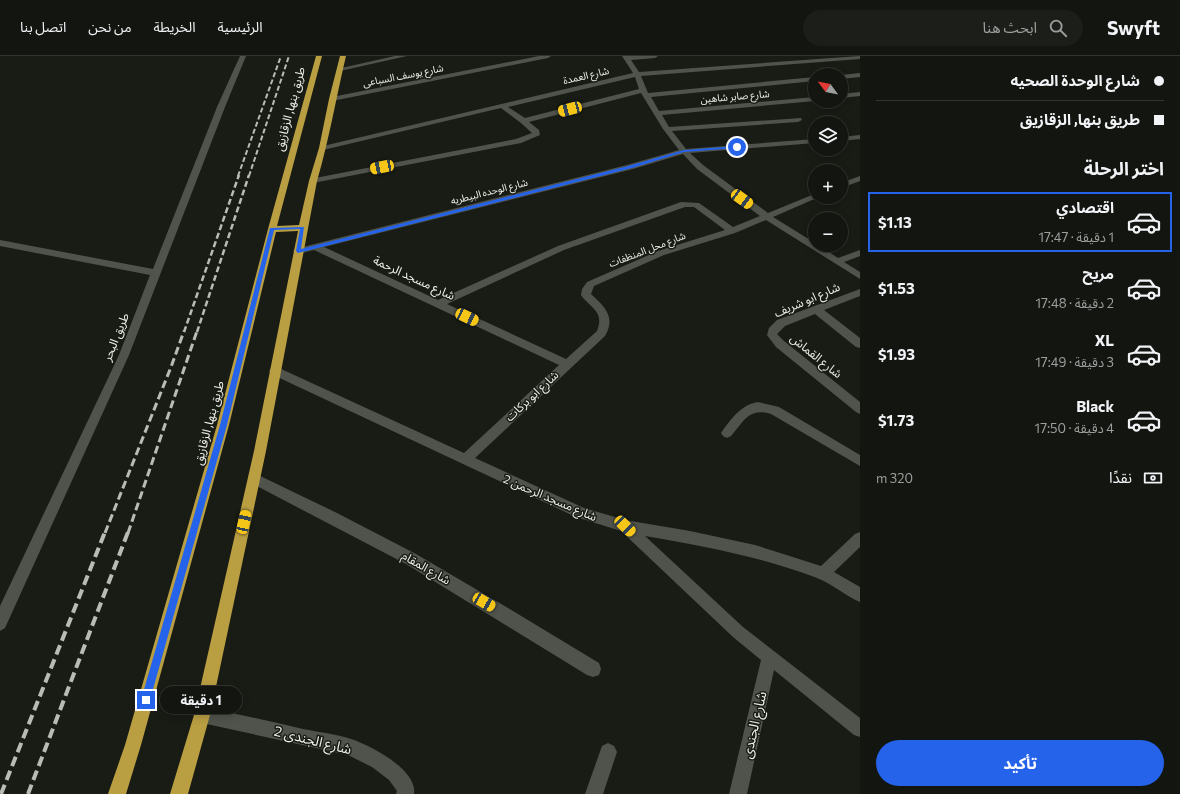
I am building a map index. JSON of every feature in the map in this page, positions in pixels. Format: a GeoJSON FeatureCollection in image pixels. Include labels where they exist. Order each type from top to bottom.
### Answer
{"type":"FeatureCollection","features":[{"type":"Feature","properties":{"kind":"highway","name":"طريق بنها, الزقازيق"},"geometry":{"type":"LineString","coordinates":[[117,794],[133,745],[224,425],[272,229],[319,56]]}},
{"type":"Feature","properties":{"kind":"highway"},"geometry":{"type":"LineString","coordinates":[[179,794],[202,715],[254,478],[298,251],[343,56]]}},
{"type":"Feature","properties":{"kind":"highway"},"geometry":{"type":"LineString","coordinates":[[272,229],[303,228]]}},
{"type":"Feature","properties":{"kind":"street","name":"طريق البحر"},"geometry":{"type":"LineString","coordinates":[[0,623],[124,355],[218,114],[243,56]]}},
{"type":"Feature","properties":{"kind":"street"},"geometry":{"type":"LineString","coordinates":[[340,69],[404,56]]}},
{"type":"Feature","properties":{"kind":"street","name":"شارع يوسف السباعى"},"geometry":{"type":"LineString","coordinates":[[332,99],[548,56]]}},
{"type":"Feature","properties":{"kind":"street"},"geometry":{"type":"LineString","coordinates":[[626,58],[655,56]]}},
{"type":"Feature","properties":{"kind":"street","name":"شارع العمدة"},"geometry":{"type":"LineString","coordinates":[[323,148],[637,74],[860,57]]}},
{"type":"Feature","properties":{"kind":"street"},"geometry":{"type":"LineString","coordinates":[[626,58],[637,74],[656,113],[684,151],[717,181],[767,217],[860,276]]}},
{"type":"Feature","properties":{"kind":"street"},"geometry":{"type":"LineString","coordinates":[[848,76],[860,75]]}},
{"type":"Feature","properties":{"kind":"street"},"geometry":{"type":"LineString","coordinates":[[524,121],[645,92],[808,80]]}},
{"type":"Feature","properties":{"kind":"street"},"geometry":{"type":"LineString","coordinates":[[848,95],[860,94]]}},
{"type":"Feature","properties":{"kind":"street","name":"شارع صابر شاهين"},"geometry":{"type":"LineString","coordinates":[[656,113],[808,99]]}},
{"type":"Feature","properties":{"kind":"street"},"geometry":{"type":"LineString","coordinates":[[313,181],[518,141],[536,135],[536,132],[524,121],[502,106]]}},
{"type":"Feature","properties":{"kind":"street"},"geometry":{"type":"LineString","coordinates":[[667,129],[798,120]]}},
{"type":"Feature","properties":{"kind":"street"},"geometry":{"type":"LineString","coordinates":[[848,138],[860,137]]}},
{"type":"Feature","properties":{"kind":"street","name":"شارع الوحده البيطريه"},"geometry":{"type":"LineString","coordinates":[[298,251],[630,167],[684,151],[808,142]]}},
{"type":"Feature","properties":{"kind":"street"},"geometry":{"type":"LineString","coordinates":[[848,183],[860,178]]}},
{"type":"Feature","properties":{"kind":"street","name":"شارع محل المنظفات"},"geometry":{"type":"LineString","coordinates":[[601,332],[605,321],[601,309],[586,296],[587,289],[590,284],[661,253],[732,230],[808,200]]}},
{"type":"Feature","properties":{"kind":"street"},"geometry":{"type":"LineString","coordinates":[[438,304],[561,248],[684,204],[696,205],[732,230]]}},
{"type":"Feature","properties":{"kind":"street"},"geometry":{"type":"LineString","coordinates":[[0,243],[156,273]]}},
{"type":"Feature","properties":{"kind":"street","name":"شارع مسجد الرحمة"},"geometry":{"type":"LineString","coordinates":[[316,247],[566,364]]}},
{"type":"Feature","properties":{"kind":"street"},"geometry":{"type":"LineString","coordinates":[[837,261],[860,253]]}},
{"type":"Feature","properties":{"kind":"street","name":"شارع ابو شريف"},"geometry":{"type":"LineString","coordinates":[[774,338],[773,331],[781,323],[860,292]]}},
{"type":"Feature","properties":{"kind":"street"},"geometry":{"type":"LineString","coordinates":[[816,310],[860,344]]}},
{"type":"Feature","properties":{"kind":"street","name":"شارع ابو بركات"},"geometry":{"type":"LineString","coordinates":[[465,460],[566,364],[586,348],[601,332]]}},
{"type":"Feature","properties":{"kind":"street","name":"شارع القماش"},"geometry":{"type":"LineString","coordinates":[[774,338],[860,409]]}},
{"type":"Feature","properties":{"kind":"street","name":"شارع مسجد الرحمن 2"},"geometry":{"type":"LineString","coordinates":[[275,371],[581,513],[625,526],[690,537],[755,551],[823,573],[860,595]]}},
{"type":"Feature","properties":{"kind":"street"},"geometry":{"type":"LineString","coordinates":[[727,434],[749,408],[755,405],[764,406],[775,410],[860,461]]}},
{"type":"Feature","properties":{"kind":"street","name":"شارع المقام"},"geometry":{"type":"LineString","coordinates":[[254,478],[329,515],[410,558],[497,609],[593,669]]}},
{"type":"Feature","properties":{"kind":"street"},"geometry":{"type":"LineString","coordinates":[[625,526],[738,632],[860,729]]}},
{"type":"Feature","properties":{"kind":"street"},"geometry":{"type":"LineString","coordinates":[[823,573],[860,538]]}},
{"type":"Feature","properties":{"kind":"street","name":"شارع الجندى"},"geometry":{"type":"LineString","coordinates":[[738,794],[769,657]]}},
{"type":"Feature","properties":{"kind":"street","name":"شارع الجندى 2"},"geometry":{"type":"LineString","coordinates":[[202,715],[350,746],[378,761],[395,774],[406,789],[405,794]]}},
{"type":"Feature","properties":{"kind":"street"},"geometry":{"type":"LineString","coordinates":[[594,794],[608,752]]}},
{"type":"Feature","properties":{"kind":"railway"},"geometry":{"type":"LineString","coordinates":[[238,176],[281,56]]}},
{"type":"Feature","properties":{"kind":"railway"},"geometry":{"type":"LineString","coordinates":[[249,176],[289,56]]}},
{"type":"Feature","properties":{"kind":"railway"},"geometry":{"type":"LineString","coordinates":[[184,332],[239,175]]}},
{"type":"Feature","properties":{"kind":"railway"},"geometry":{"type":"LineString","coordinates":[[197,332],[249,175]]}},
{"type":"Feature","properties":{"kind":"railway"},"geometry":{"type":"LineString","coordinates":[[105,533],[184,331]]}},
{"type":"Feature","properties":{"kind":"railway"},"geometry":{"type":"LineString","coordinates":[[128,533],[197,331]]}},
{"type":"Feature","properties":{"kind":"railway"},"geometry":{"type":"LineString","coordinates":[[1,794],[105,532]]}},
{"type":"Feature","properties":{"kind":"railway"},"geometry":{"type":"LineString","coordinates":[[28,794],[128,532]]}},
{"type":"Feature","properties":{"kind":"route"},"geometry":{"type":"LineString","coordinates":[[146,700],[224,425],[272,229],[303,228],[298,251],[630,167],[684,151],[737,147]]}}]}
